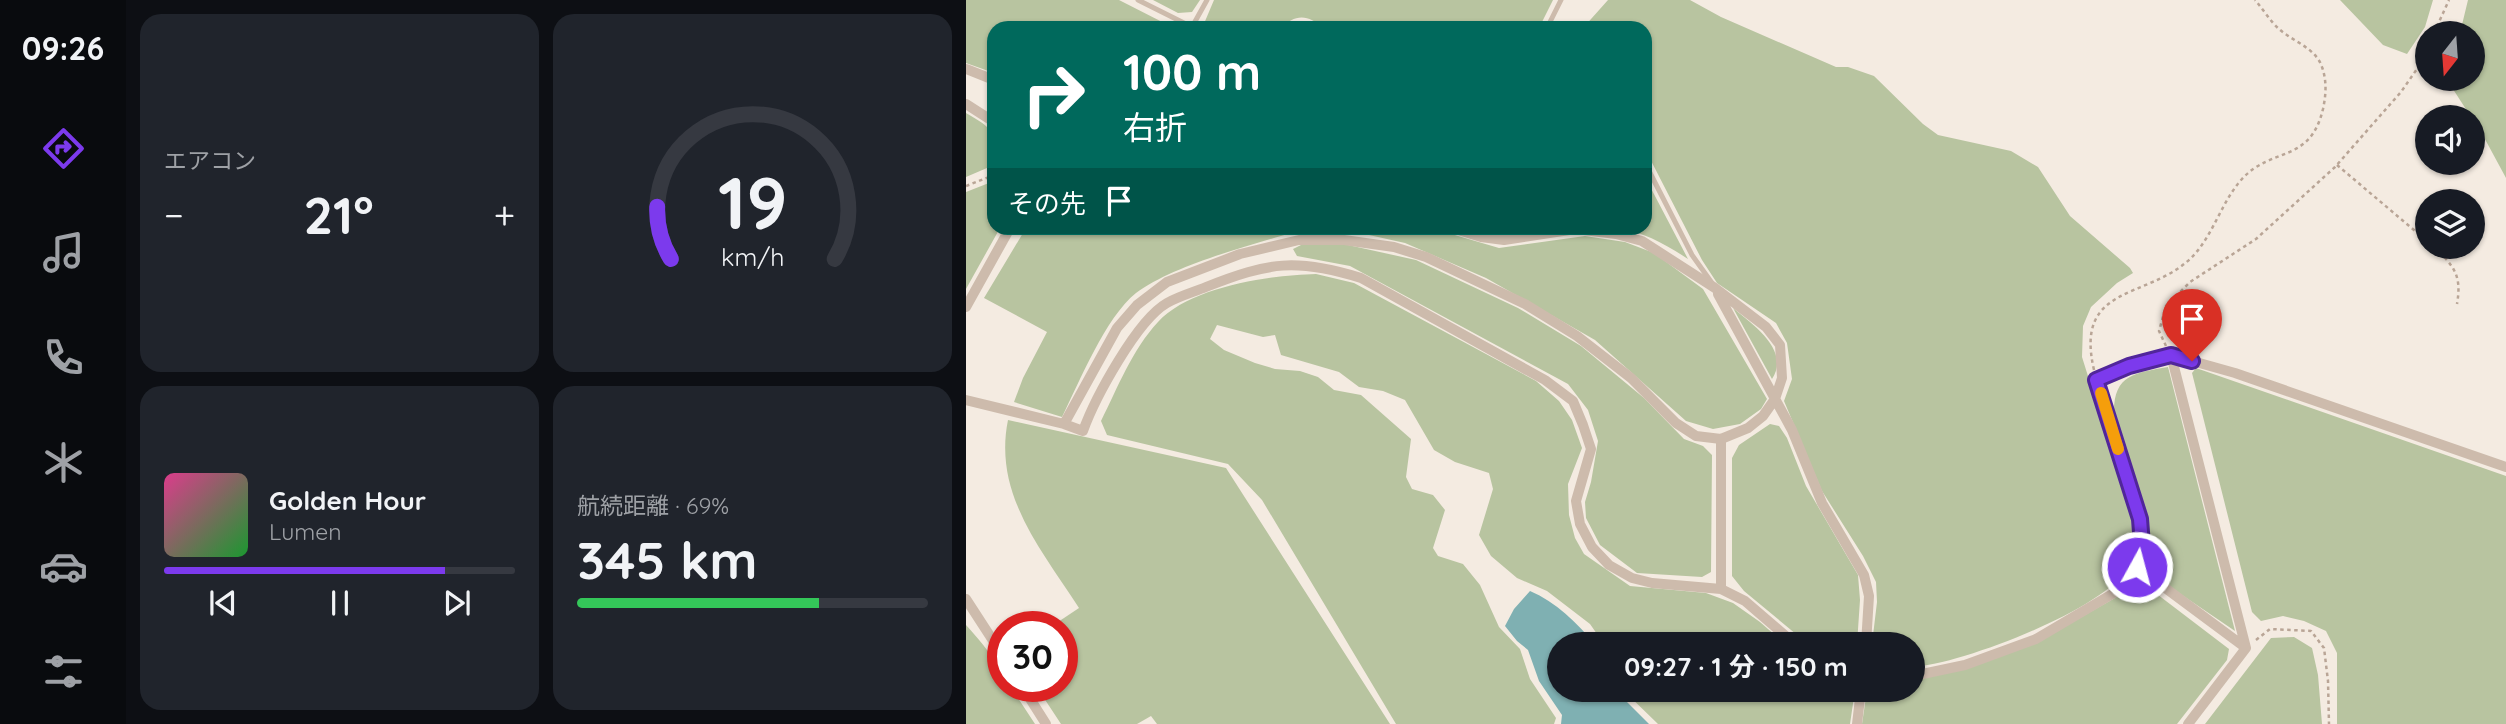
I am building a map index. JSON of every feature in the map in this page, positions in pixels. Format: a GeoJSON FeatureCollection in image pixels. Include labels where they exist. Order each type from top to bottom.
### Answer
{"type":"FeatureCollection","features":[{"type":"Feature","properties":{"kind":"street"},"geometry":{"type":"LineString","coordinates":[[966,69],[987,77]]}},
{"type":"Feature","properties":{"kind":"street"},"geometry":{"type":"LineString","coordinates":[[966,104],[987,118]]}},
{"type":"Feature","properties":{"kind":"street"},"geometry":{"type":"LineString","coordinates":[[966,307],[1006,235]]}},
{"type":"Feature","properties":{"kind":"street"},"geometry":{"type":"LineString","coordinates":[[1475,235],[1504,240],[1537,235]]}},
{"type":"Feature","properties":{"kind":"street"},"geometry":{"type":"LineString","coordinates":[[1064,424],[1117,328],[1137,304],[1167,282],[1240,254],[1299,240],[1345,240],[1394,247],[1426,257],[1525,304],[1577,336],[1631,378],[1676,422],[1696,436],[1721,439],[1748,428],[1763,416],[1775,399],[1782,378],[1780,345],[1766,327],[1716,288],[1642,241],[1620,235]]}},
{"type":"Feature","properties":{"kind":"street"},"geometry":{"type":"LineString","coordinates":[[966,400],[1083,431],[1120,359],[1145,323],[1166,303],[1232,277],[1275,264],[1306,265],[1362,278],[1545,380],[1573,401],[1591,449],[1576,501],[1580,523],[1592,547],[1609,565],[1632,578],[1652,583],[1721,589],[1745,601],[1781,632]]}},
{"type":"Feature","properties":{"kind":"street"},"geometry":{"type":"LineString","coordinates":[[1716,288],[1792,430],[1822,503],[1864,575],[1869,596],[1867,632]]}},
{"type":"Feature","properties":{"kind":"street"},"geometry":{"type":"LineString","coordinates":[[2171,355],[2246,648]]}},
{"type":"Feature","properties":{"kind":"street"},"geometry":{"type":"LineString","coordinates":[[1925,673],[1965,664],[2036,639],[2119,590],[2137,567],[2142,545],[2140,519],[2096,380],[2129,366],[2171,355],[2235,373],[2506,467]]}},
{"type":"Feature","properties":{"kind":"street"},"geometry":{"type":"LineString","coordinates":[[1721,439],[1721,589]]}},
{"type":"Feature","properties":{"kind":"street"},"geometry":{"type":"LineString","coordinates":[[2137,567],[2246,648]]}},
{"type":"Feature","properties":{"kind":"street"},"geometry":{"type":"LineString","coordinates":[[966,599],[987,631]]}},
{"type":"Feature","properties":{"kind":"street"},"geometry":{"type":"LineString","coordinates":[[2188,724],[2246,648]]}},
{"type":"Feature","properties":{"kind":"street"},"geometry":{"type":"LineString","coordinates":[[1032,702],[1046,724]]}},
{"type":"Feature","properties":{"kind":"street"},"geometry":{"type":"LineString","coordinates":[[1857,724],[1860,702]]}},
{"type":"Feature","properties":{"kind":"lane"},"geometry":{"type":"LineString","coordinates":[[1138,0],[1179,21]]}},
{"type":"Feature","properties":{"kind":"lane"},"geometry":{"type":"LineString","coordinates":[[1196,21],[1207,0]]}},
{"type":"Feature","properties":{"kind":"lane"},"geometry":{"type":"LineString","coordinates":[[1550,21],[1561,0]]}},
{"type":"Feature","properties":{"kind":"lane"},"geometry":{"type":"LineString","coordinates":[[1652,177],[1692,255],[1716,288]]}},
{"type":"Feature","properties":{"kind":"path"},"geometry":{"type":"LineString","coordinates":[[2096,380],[2091,355],[2093,328],[2099,311],[2122,295],[2164,276],[2190,259],[2243,178],[2266,161],[2288,155],[2307,142],[2320,122],[2326,93],[2322,65],[2302,43],[2279,29],[2255,0]]}},
{"type":"Feature","properties":{"kind":"path"},"geometry":{"type":"LineString","coordinates":[[2439,21],[2449,0]]}},
{"type":"Feature","properties":{"kind":"path"},"geometry":{"type":"LineString","coordinates":[[2171,355],[2159,331],[2166,306],[2190,282],[2256,239],[2337,165],[2401,92],[2415,72]]}},
{"type":"Feature","properties":{"kind":"path"},"geometry":{"type":"LineString","coordinates":[[2337,165],[2415,231]]}},
{"type":"Feature","properties":{"kind":"path"},"geometry":{"type":"LineString","coordinates":[[966,186],[987,177]]}},
{"type":"Feature","properties":{"kind":"path"},"geometry":{"type":"LineString","coordinates":[[2446,259],[2455,269],[2460,287],[2457,304]]}},
{"type":"Feature","properties":{"kind":"path"},"geometry":{"type":"LineString","coordinates":[[2246,648],[2270,629],[2311,631],[2324,648],[2329,724]]}},
{"type":"Feature","properties":{"kind":"green space"},"geometry":{"type":"Polygon","coordinates":[[[966,0],[1119,0],[1160,21],[987,21],[987,70],[966,63],[966,0]]]}},
{"type":"Feature","properties":{"kind":"green space"},"geometry":{"type":"Polygon","coordinates":[[[1153,0],[1200,0],[1192,12],[1178,13],[1153,0]]]}},
{"type":"Feature","properties":{"kind":"green space"},"geometry":{"type":"Polygon","coordinates":[[[1214,0],[1553,0],[1542,21],[1314,21],[1296,18],[1289,21],[1205,21],[1214,0]]]}},
{"type":"Feature","properties":{"kind":"green space"},"geometry":{"type":"Polygon","coordinates":[[[1608,0],[1690,0],[1721,17],[1836,67],[1848,67],[1874,76],[1938,135],[2011,151],[2038,167],[2070,216],[2130,268],[2133,273],[2117,283],[2091,307],[2083,326],[2082,357],[2135,526],[2132,558],[2114,584],[2062,617],[2029,632],[1995,646],[1935,664],[1925,665],[1925,632],[1873,632],[1876,582],[1822,491],[1784,401],[1792,379],[1787,343],[1776,323],[1717,283],[1702,260],[1652,163],[1652,21],[1589,21],[1608,0]]]}},
{"type":"Feature","properties":{"kind":"green space"},"geometry":{"type":"Polygon","coordinates":[[[2340,0],[2433,0],[2427,21],[2415,21],[2415,42],[2407,54],[2383,45],[2340,0]]]}},
{"type":"Feature","properties":{"kind":"green space"},"geometry":{"type":"Polygon","coordinates":[[[2468,0],[2506,0],[2506,178],[2485,139],[2485,105],[2463,105],[2454,91],[2485,91],[2485,21],[2463,21],[2468,0]]]}},
{"type":"Feature","properties":{"kind":"green space"},"geometry":{"type":"Polygon","coordinates":[[[966,113],[987,127],[987,168],[966,177],[966,113]]]}},
{"type":"Feature","properties":{"kind":"green space"},"geometry":{"type":"Polygon","coordinates":[[[987,184],[987,235],[996,235],[966,289],[966,192],[987,184]]]}},
{"type":"Feature","properties":{"kind":"green space"},"geometry":{"type":"Polygon","coordinates":[[[1652,190],[1688,259],[1644,235],[1652,235],[1652,190]]]}},
{"type":"Feature","properties":{"kind":"green space"},"geometry":{"type":"Polygon","coordinates":[[[1022,235],[1284,235],[1189,266],[1151,283],[1136,293],[1104,334],[1062,417],[1014,402],[1047,332],[984,298],[1022,235]]]}},
{"type":"Feature","properties":{"kind":"green space"},"geometry":{"type":"Polygon","coordinates":[[[1369,235],[1455,235],[1499,248],[1585,236],[1625,242],[1654,253],[1703,289],[1767,399],[1761,409],[1740,424],[1713,429],[1686,421],[1595,340],[1486,278],[1405,243],[1369,235]]]}},
{"type":"Feature","properties":{"kind":"green space"},"geometry":{"type":"Polygon","coordinates":[[[1303,244],[1348,245],[1416,260],[1518,308],[1581,346],[1644,398],[1684,439],[1703,446],[1712,455],[1711,572],[1702,577],[1637,573],[1600,545],[1586,518],[1585,502],[1598,441],[1588,410],[1568,384],[1350,266],[1297,256],[1293,249],[1303,244]]]}},
{"type":"Feature","properties":{"kind":"green space"},"geometry":{"type":"Polygon","coordinates":[[[1316,274],[1354,283],[1536,381],[1559,401],[1572,420],[1582,448],[1568,484],[1569,515],[1575,538],[1584,554],[1630,586],[1706,593],[1733,603],[1771,632],[1596,632],[1590,624],[1547,591],[1517,578],[1491,556],[1479,535],[1493,489],[1489,473],[1455,462],[1434,450],[1405,400],[1383,391],[1359,387],[1339,372],[1281,355],[1275,335],[1263,337],[1217,325],[1210,339],[1224,350],[1275,369],[1300,371],[1318,377],[1334,390],[1361,395],[1411,439],[1406,477],[1412,489],[1433,495],[1445,510],[1433,548],[1438,556],[1463,564],[1480,585],[1499,627],[1520,649],[1530,679],[1556,718],[1554,724],[1396,724],[1262,500],[1228,464],[1107,435],[1101,421],[1141,344],[1158,322],[1172,310],[1190,300],[1232,285],[1276,277],[1316,274]]]}},
{"type":"Feature","properties":{"kind":"green space"},"geometry":{"type":"Polygon","coordinates":[[[1733,308],[1759,330],[1773,348],[1777,368],[1772,379],[1733,308]]]}},
{"type":"Feature","properties":{"kind":"green space"},"geometry":{"type":"Polygon","coordinates":[[[2168,367],[2235,631],[2157,578],[2147,561],[2150,532],[2114,414],[2115,401],[2117,391],[2128,378],[2145,371],[2168,367]]]}},
{"type":"Feature","properties":{"kind":"green space"},"geometry":{"type":"Polygon","coordinates":[[[2196,368],[2506,476],[2506,724],[2337,724],[2337,653],[2326,631],[2304,621],[2283,616],[2261,621],[2252,612],[2192,373],[2196,368]]]}},
{"type":"Feature","properties":{"kind":"green space"},"geometry":{"type":"Polygon","coordinates":[[[1008,420],[1226,468],[1390,724],[1157,724],[1151,716],[1137,724],[1061,724],[1047,702],[1078,702],[1078,611],[1074,611],[1079,608],[1024,520],[1007,472],[1005,447],[1008,420]]]}},
{"type":"Feature","properties":{"kind":"green space"},"geometry":{"type":"Polygon","coordinates":[[[1770,424],[1779,426],[1787,438],[1806,486],[1858,575],[1858,632],[1794,632],[1744,591],[1732,576],[1732,458],[1739,445],[1770,424]]]}},
{"type":"Feature","properties":{"kind":"green space"},"geometry":{"type":"Polygon","coordinates":[[[2145,585],[2229,649],[2227,660],[2177,724],[1862,724],[1865,702],[1925,702],[1925,677],[2034,644],[2136,586],[2145,585]]]}},
{"type":"Feature","properties":{"kind":"green space"},"geometry":{"type":"Polygon","coordinates":[[[966,625],[987,650],[987,702],[1021,702],[1035,724],[966,724],[966,625]]]}},
{"type":"Feature","properties":{"kind":"green space"},"geometry":{"type":"Polygon","coordinates":[[[2294,637],[2312,648],[2318,675],[2322,724],[2205,724],[2271,638],[2294,637]]]}},
{"type":"Feature","properties":{"kind":"green space"},"geometry":{"type":"Polygon","coordinates":[[[1635,702],[1853,702],[1850,724],[1658,724],[1635,702]]]}},
{"type":"Feature","properties":{"kind":"water"},"geometry":{"type":"Polygon","coordinates":[[[1530,591],[1549,601],[1584,632],[1547,632],[1547,693],[1539,681],[1528,650],[1505,626],[1514,609],[1530,591]]]}},
{"type":"Feature","properties":{"kind":"water"},"geometry":{"type":"Polygon","coordinates":[[[1553,702],[1627,702],[1649,724],[1561,724],[1562,715],[1553,702]]]}},
{"type":"Feature","properties":{"kind":"slow traffic"},"geometry":{"type":"LineString","coordinates":[[2101,393],[2118,449]]}},
{"type":"Feature","properties":{"kind":"route"},"geometry":{"type":"LineString","coordinates":[[2137,567],[2142,545],[2140,519],[2096,380],[2129,366],[2171,355],[2192,361]]}}]}
